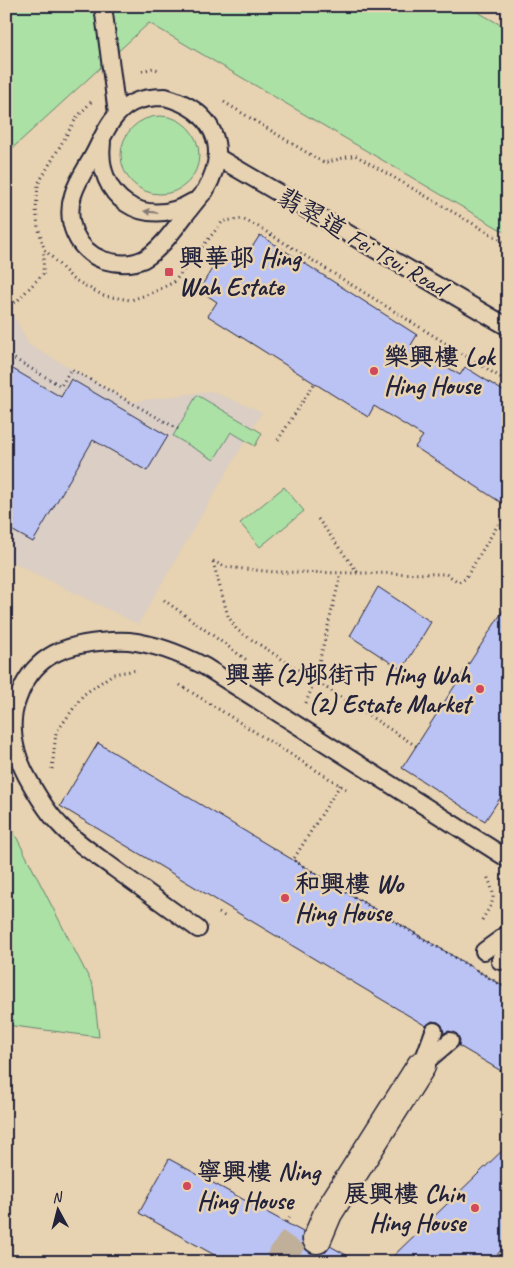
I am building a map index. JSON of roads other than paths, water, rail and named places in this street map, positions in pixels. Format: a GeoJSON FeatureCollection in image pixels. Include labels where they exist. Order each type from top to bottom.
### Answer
{"type":"FeatureCollection","features":[{"type":"Feature","properties":{"kind":"street"},"geometry":{"type":"LineString","coordinates":[[309,1235],[328,1213],[421,1066]]}},
{"type":"Feature","properties":{"kind":"lane"},"geometry":{"type":"LineString","coordinates":[[104,9],[117,114]]}},
{"type":"Feature","properties":{"kind":"lane"},"geometry":{"type":"LineString","coordinates":[[165,97],[182,102],[197,111],[208,124],[216,140],[216,169],[205,191],[156,251],[143,260],[127,264],[112,263],[98,258],[86,250],[76,238],[71,224],[70,208],[73,193],[102,138],[108,125],[117,114],[131,103],[147,98],[165,97]]}},
{"type":"Feature","properties":{"kind":"lane"},"geometry":{"type":"LineString","coordinates":[[102,138],[100,156],[103,175],[112,191],[126,204],[143,211],[162,214],[180,210],[196,200]]}},
{"type":"Feature","properties":{"kind":"lane","name":"翡翠道 Fei Tsui Road"},"geometry":{"type":"LineString","coordinates":[[217,157],[508,327]]}},
{"type":"Feature","properties":{"kind":"lane"},"geometry":{"type":"LineString","coordinates":[[198,928],[77,841],[58,824],[30,784],[18,761],[13,743],[12,724],[16,704],[23,685],[36,666],[51,654],[85,643],[129,641],[180,654],[204,666],[508,858]]}},
{"type":"Feature","properties":{"kind":"lane"},"geometry":{"type":"LineString","coordinates":[[484,951],[507,934]]}},
{"type":"Feature","properties":{"kind":"lane"},"geometry":{"type":"LineString","coordinates":[[500,961],[507,934]]}},
{"type":"Feature","properties":{"kind":"lane"},"geometry":{"type":"LineString","coordinates":[[421,1066],[434,1031]]}},
{"type":"Feature","properties":{"kind":"lane"},"geometry":{"type":"LineString","coordinates":[[421,1066],[450,1041]]}},
{"type":"Feature","properties":{"kind":"tunnel"},"geometry":{"type":"LineString","coordinates":[[278,1262],[300,1230]]}},
{"type":"Feature","properties":{"kind":"place","name":"興華邨 Hing Wah Estate"},"geometry":{"type":"Point","coordinates":[169,272]}},
{"type":"Feature","properties":{"kind":"place","name":"樂興樓 Lok Hing House"},"geometry":{"type":"Point","coordinates":[374,371]}},
{"type":"Feature","properties":{"kind":"place","name":"興華(2)邨街市 Hing Wah (2) Estate Market"},"geometry":{"type":"Point","coordinates":[480,689]}},
{"type":"Feature","properties":{"kind":"place","name":"和興樓 Wo Hing House"},"geometry":{"type":"Point","coordinates":[285,898]}},
{"type":"Feature","properties":{"kind":"place","name":"寧興樓 Ning Hing House"},"geometry":{"type":"Point","coordinates":[187,1186]}},
{"type":"Feature","properties":{"kind":"place","name":"展興樓 Chin Hing House"},"geometry":{"type":"Point","coordinates":[475,1208]}}]}
